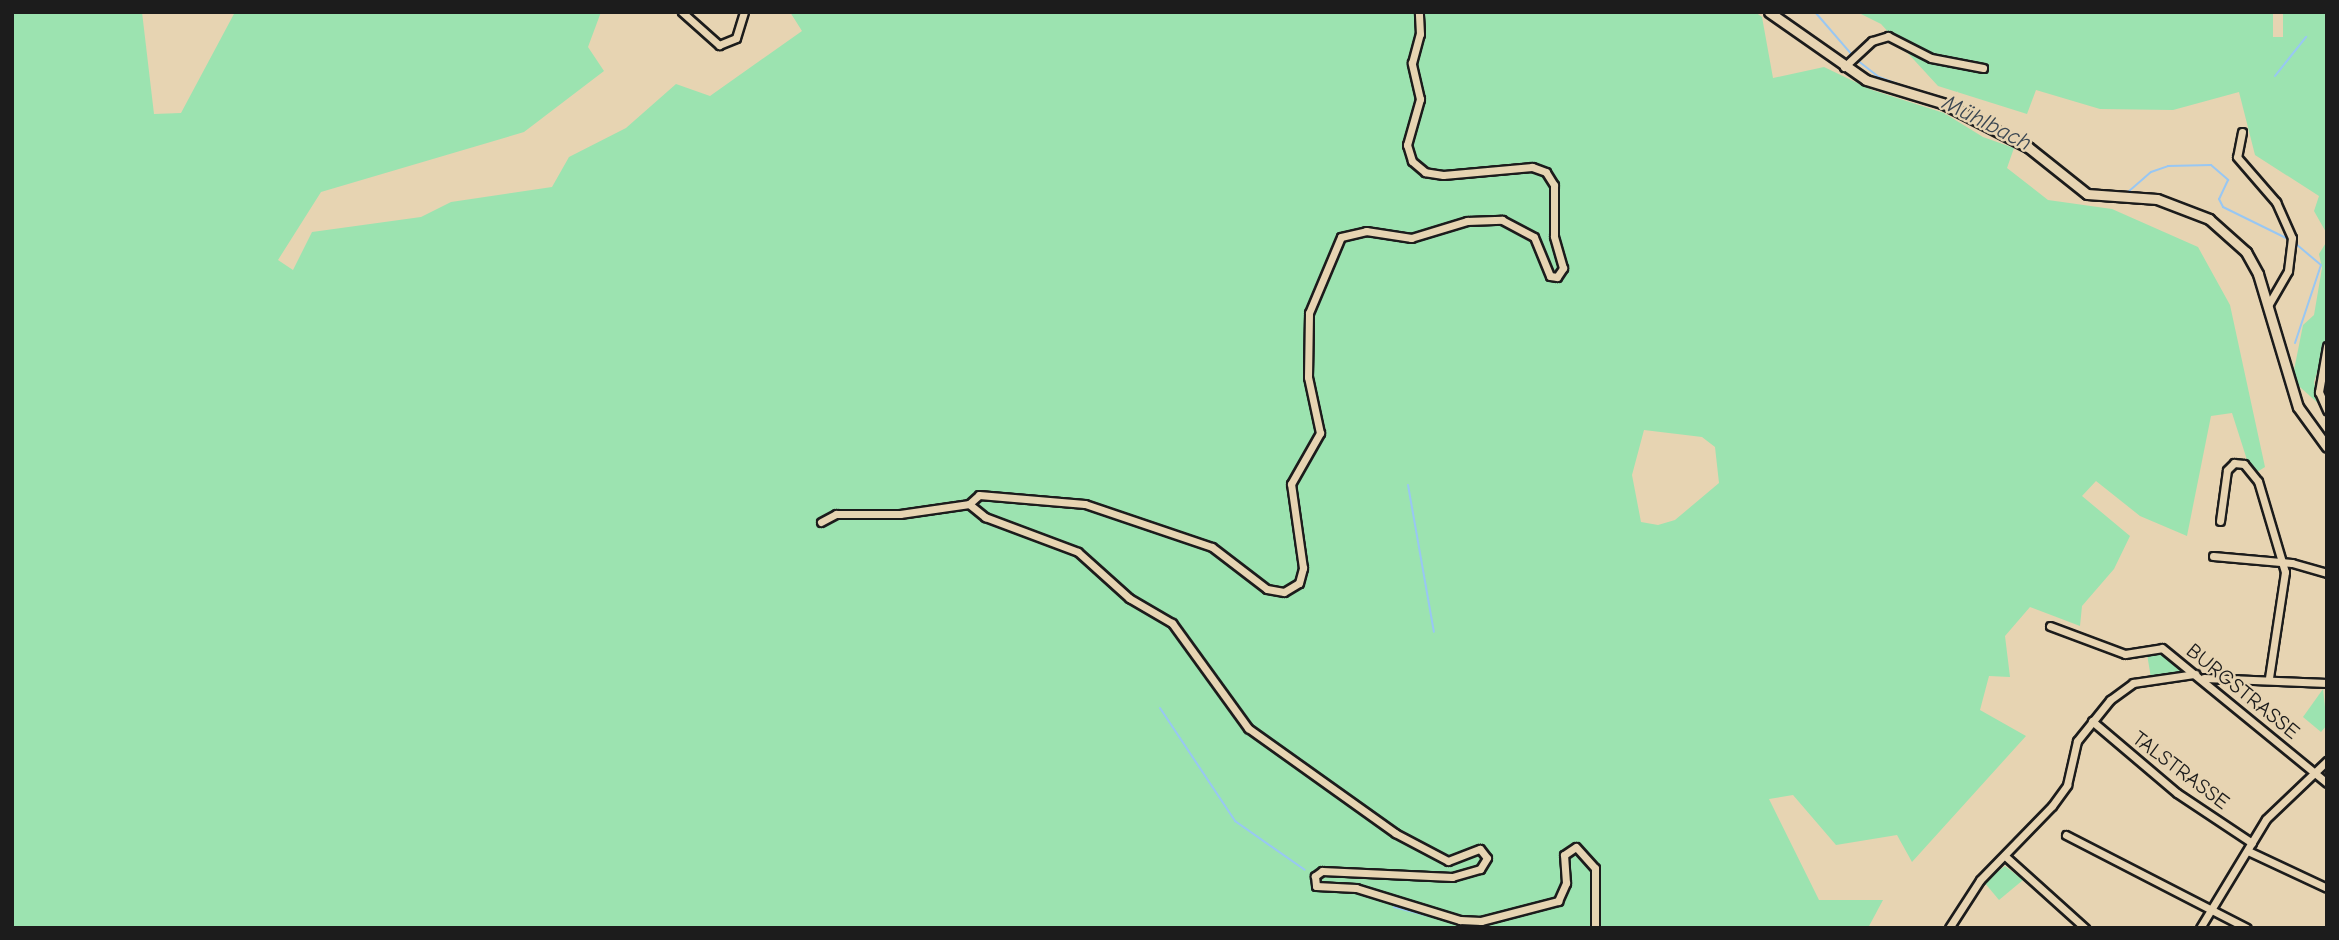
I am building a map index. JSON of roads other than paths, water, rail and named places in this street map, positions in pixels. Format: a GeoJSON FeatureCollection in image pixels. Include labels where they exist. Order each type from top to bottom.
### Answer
{"type":"FeatureCollection","features":[{"type":"Feature","properties":{"kind":"main road"},"geometry":{"type":"LineString","coordinates":[[1769,12],[1894,90],[1942,103],[2028,147],[2087,194],[2157,199],[2209,219],[2246,252],[2268,305],[2302,418],[2327,447]]}},
{"type":"Feature","properties":{"kind":"street"},"geometry":{"type":"LineString","coordinates":[[682,12],[719,45],[736,38],[744,12]]}},
{"type":"Feature","properties":{"kind":"street"},"geometry":{"type":"LineString","coordinates":[[821,522],[836,514],[900,514],[969,504],[979,495],[1085,504],[1202,542],[1267,589],[1290,590],[1303,572],[1292,477],[1320,433],[1308,377],[1311,352],[1309,313],[1325,285],[1334,248],[1341,237],[1356,231],[1411,237],[1467,221],[1502,220],[1534,237],[1550,276],[1562,272],[1553,229],[1554,185],[1546,172],[1532,167],[1443,176],[1425,172],[1412,161],[1407,145],[1420,99],[1412,62],[1420,34],[1419,12]]}},
{"type":"Feature","properties":{"kind":"street"},"geometry":{"type":"LineString","coordinates":[[1847,63],[1860,51],[1888,36],[1931,58],[1983,68]]}},
{"type":"Feature","properties":{"kind":"street"},"geometry":{"type":"LineString","coordinates":[[2242,132],[2238,157],[2276,202],[2292,242],[2277,297],[2268,305]]}},
{"type":"Feature","properties":{"kind":"street"},"geometry":{"type":"LineString","coordinates":[[2327,346],[2319,392],[2327,410]]}},
{"type":"Feature","properties":{"kind":"street"},"geometry":{"type":"LineString","coordinates":[[2220,521],[2227,470],[2234,463],[2244,464],[2258,481],[2283,564],[2269,678]]}},
{"type":"Feature","properties":{"kind":"street"},"geometry":{"type":"LineString","coordinates":[[969,504],[985,517],[1078,552],[1129,598],[1172,623],[1256,736],[1395,833],[1448,861],[1477,850],[1487,855],[1480,869],[1452,877],[1330,871],[1314,879],[1320,888],[1366,891],[1460,920],[1487,920],[1558,901],[1566,883],[1563,855],[1576,847],[1595,868],[1595,928]]}},
{"type":"Feature","properties":{"kind":"street"},"geometry":{"type":"LineString","coordinates":[[2213,556],[2283,564],[2327,573]]}},
{"type":"Feature","properties":{"kind":"street","name":"BURGSTRASSE"},"geometry":{"type":"LineString","coordinates":[[2050,626],[2125,654],[2162,648],[2194,674],[2204,678],[2327,783]]}},
{"type":"Feature","properties":{"kind":"street"},"geometry":{"type":"LineString","coordinates":[[1952,926],[1962,901],[2067,785],[2077,741],[2092,721],[2133,683],[2194,674]]}},
{"type":"Feature","properties":{"kind":"street"},"geometry":{"type":"LineString","coordinates":[[2204,678],[2269,678],[2327,683]]}},
{"type":"Feature","properties":{"kind":"street","name":"TALSTRASSE"},"geometry":{"type":"LineString","coordinates":[[2092,721],[2177,793],[2252,843]]}},
{"type":"Feature","properties":{"kind":"street"},"geometry":{"type":"LineString","coordinates":[[2200,928],[2278,805],[2316,774],[2327,761]]}},
{"type":"Feature","properties":{"kind":"street"},"geometry":{"type":"LineString","coordinates":[[2066,835],[2247,928]]}},
{"type":"Feature","properties":{"kind":"street"},"geometry":{"type":"LineString","coordinates":[[2248,851],[2327,888]]}},
{"type":"Feature","properties":{"kind":"street"},"geometry":{"type":"LineString","coordinates":[[2005,856],[2065,915],[2085,928]]}},
{"type":"Feature","properties":{"kind":"waterway","name":"Mühlbach"},"geometry":{"type":"LineString","coordinates":[[1815,12],[1853,56]]}},
{"type":"Feature","properties":{"kind":"waterway"},"geometry":{"type":"LineString","coordinates":[[2275,76],[2306,37]]}},
{"type":"Feature","properties":{"kind":"waterway","name":"Mühlbach"},"geometry":{"type":"LineString","coordinates":[[1857,60],[1879,77],[1959,107]]}},
{"type":"Feature","properties":{"kind":"waterway","name":"Mühlbach"},"geometry":{"type":"LineString","coordinates":[[2029,143],[2049,158]]}},
{"type":"Feature","properties":{"kind":"waterway","name":"Mühlbach"},"geometry":{"type":"LineString","coordinates":[[2117,192],[2128,192],[2151,172],[2168,166],[2211,165],[2228,180],[2219,199],[2223,207],[2288,239]]}},
{"type":"Feature","properties":{"kind":"waterway","name":"Mühlbach"},"geometry":{"type":"LineString","coordinates":[[2083,186],[2094,190]]}},
{"type":"Feature","properties":{"kind":"waterway","name":"Mühlbach"},"geometry":{"type":"LineString","coordinates":[[2295,343],[2321,265],[2296,244]]}},
{"type":"Feature","properties":{"kind":"waterway"},"geometry":{"type":"LineString","coordinates":[[1408,485],[1434,632]]}},
{"type":"Feature","properties":{"kind":"waterway"},"geometry":{"type":"LineString","coordinates":[[1160,708],[1235,821],[1305,870]]}},
{"type":"Feature","properties":{"kind":"waterway"},"geometry":{"type":"LineString","coordinates":[[1394,907],[1475,928]]}}]}
